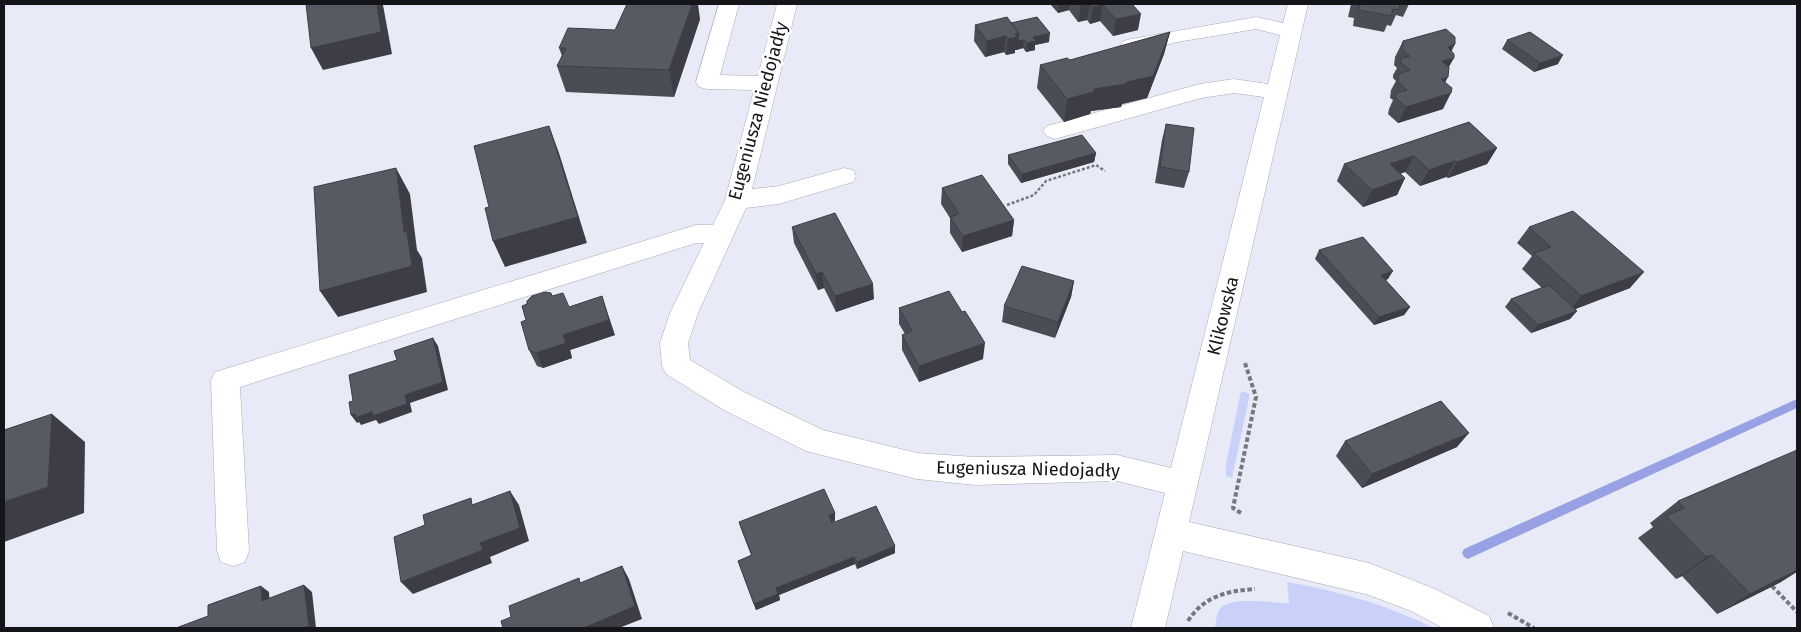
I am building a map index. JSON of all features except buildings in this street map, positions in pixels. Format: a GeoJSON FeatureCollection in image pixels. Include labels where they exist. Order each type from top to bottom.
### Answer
{"type":"FeatureCollection","features":[{"type":"Feature","properties":{"kind":"street"},"geometry":{"type":"LineString","coordinates":[[728,4],[707,82],[767,83]]}},
{"type":"Feature","properties":{"kind":"street","name":"Eugeniusza Niedojadły"},"geometry":{"type":"LineString","coordinates":[[787,4],[737,200],[684,313],[674,343],[676,366],[734,401],[817,442],[917,466],[975,470],[1117,468],[1182,484]]}},
{"type":"Feature","properties":{"kind":"street","name":"Klikowska"},"geometry":{"type":"LineString","coordinates":[[1148,628],[1298,4]]}},
{"type":"Feature","properties":{"kind":"street"},"geometry":{"type":"LineString","coordinates":[[1113,50],[1177,36],[1256,23],[1291,31]]}},
{"type":"Feature","properties":{"kind":"street"},"geometry":{"type":"LineString","coordinates":[[1055,131],[1200,91],[1234,86],[1276,92]]}},
{"type":"Feature","properties":{"kind":"street"},"geometry":{"type":"LineString","coordinates":[[737,200],[779,195],[844,176]]}},
{"type":"Feature","properties":{"kind":"street"},"geometry":{"type":"LineString","coordinates":[[233,551],[225,380],[687,236],[720,234]]}},
{"type":"Feature","properties":{"kind":"street"},"geometry":{"type":"LineString","coordinates":[[1171,533],[1369,579],[1423,600],[1477,628]]}},
{"type":"Feature","properties":{"kind":"path"},"geometry":{"type":"LineString","coordinates":[[1006,205],[1034,195],[1046,181],[1096,165],[1105,172]]}},
{"type":"Feature","properties":{"kind":"path"},"geometry":{"type":"LineString","coordinates":[[1772,586],[1797,612]]}},
{"type":"Feature","properties":{"kind":"path"},"geometry":{"type":"LineString","coordinates":[[1184,628],[1197,607],[1216,594],[1262,589]]}},
{"type":"Feature","properties":{"kind":"shaded area"},"geometry":{"type":"Polygon","coordinates":[[[1241,391],[1250,394],[1232,478],[1226,476],[1226,464],[1241,391]]]}},
{"type":"Feature","properties":{"kind":"shaded area"},"geometry":{"type":"Polygon","coordinates":[[[1287,582],[1362,600],[1399,612],[1434,628],[1215,628],[1218,613],[1225,605],[1242,601],[1289,603],[1287,582]]]}},
{"type":"Feature","properties":{"kind":"waterway"},"geometry":{"type":"LineString","coordinates":[[1468,553],[1797,403]]}}]}
